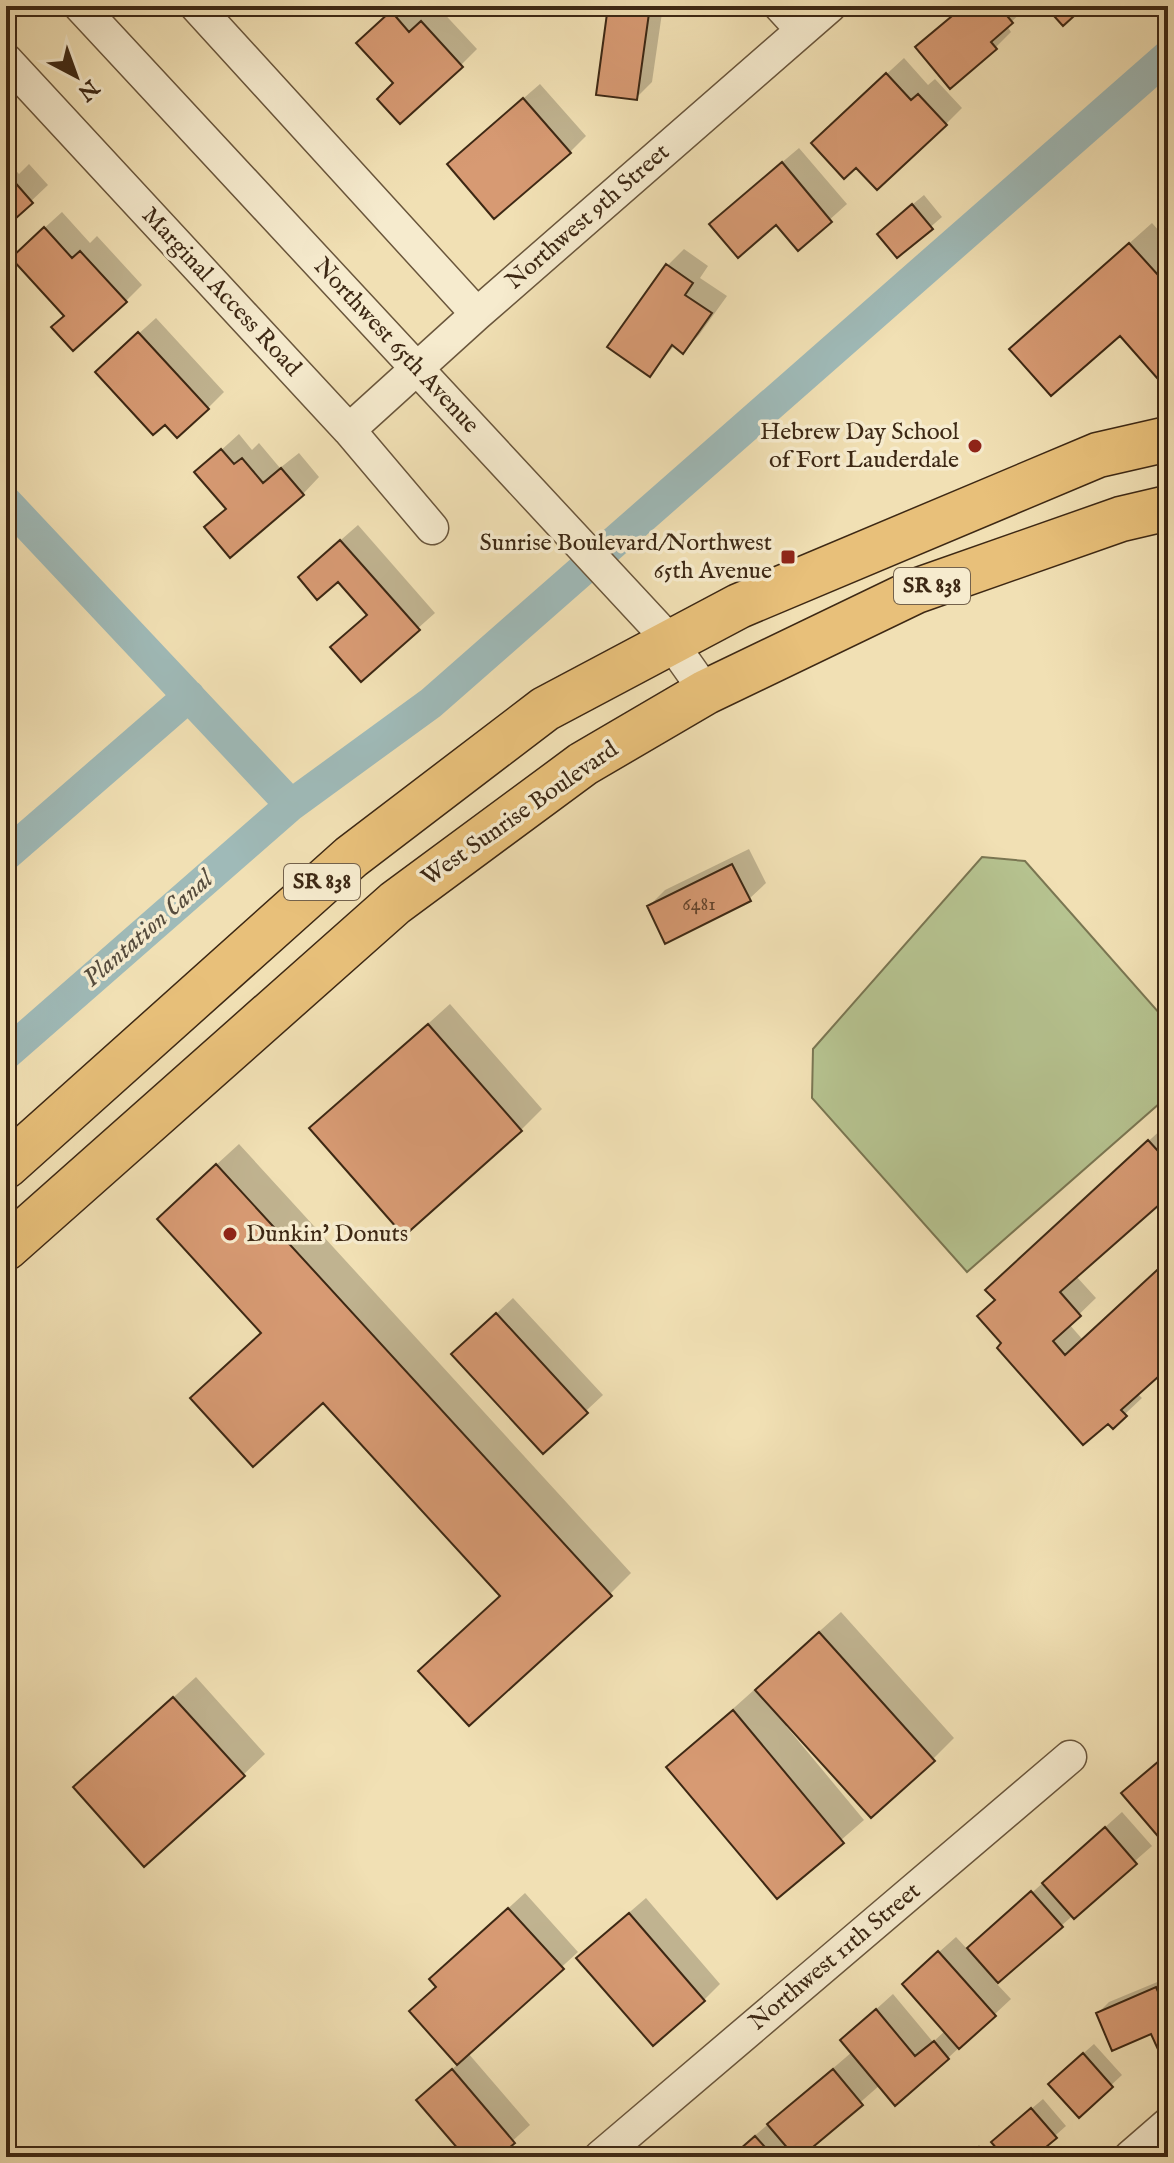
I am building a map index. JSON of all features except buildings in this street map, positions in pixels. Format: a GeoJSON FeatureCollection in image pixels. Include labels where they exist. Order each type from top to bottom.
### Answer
{"type":"FeatureCollection","features":[{"type":"Feature","properties":{"kind":"highway","name":"SR 838"},"geometry":{"type":"LineString","coordinates":[[6,1166],[351,857],[545,709],[739,606],[1098,455],[1168,439]]}},
{"type":"Feature","properties":{"kind":"highway"},"geometry":{"type":"LineString","coordinates":[[1011,558],[1022,537],[1051,517],[1168,486]]}},
{"type":"Feature","properties":{"kind":"highway","name":"West Sunrise Boulevard"},"geometry":{"type":"LineString","coordinates":[[6,1248],[395,903],[583,764],[706,692],[916,591],[1121,519],[1168,508]]}},
{"type":"Feature","properties":{"kind":"street","name":"Northwest 65th Avenue"},"geometry":{"type":"LineString","coordinates":[[80,6],[670,641],[706,692]]}},
{"type":"Feature","properties":{"kind":"street"},"geometry":{"type":"LineString","coordinates":[[196,6],[477,314]]}},
{"type":"Feature","properties":{"kind":"street"},"geometry":{"type":"LineString","coordinates":[[780,6],[802,30]]}},
{"type":"Feature","properties":{"kind":"street","name":"Northwest 9th Street"},"geometry":{"type":"LineString","coordinates":[[349,430],[830,6]]}},
{"type":"Feature","properties":{"kind":"street","name":"Marginal Access Road"},"geometry":{"type":"LineString","coordinates":[[6,60],[349,430],[432,528]]}},
{"type":"Feature","properties":{"kind":"street","name":"Northwest 11th Street"},"geometry":{"type":"LineString","coordinates":[[600,2157],[1070,1757]]}},
{"type":"Feature","properties":{"kind":"street"},"geometry":{"type":"LineString","coordinates":[[1130,2157],[1168,2124]]}},
{"type":"Feature","properties":{"kind":"green space"},"geometry":{"type":"Polygon","coordinates":[[[982,857],[1025,861],[1168,1023],[1168,1096],[967,1272],[812,1098],[813,1049],[982,857]]]}},
{"type":"Feature","properties":{"kind":"waterway","name":"Plantation Canal"},"geometry":{"type":"LineString","coordinates":[[6,1054],[291,805],[431,703],[1168,56]]}},
{"type":"Feature","properties":{"kind":"waterway"},"geometry":{"type":"LineString","coordinates":[[6,502],[291,805]]}},
{"type":"Feature","properties":{"kind":"waterway"},"geometry":{"type":"LineString","coordinates":[[6,855],[189,696]]}},
{"type":"Feature","properties":{"kind":"place","name":"Hebrew Day School of Fort Lauderdale"},"geometry":{"type":"Point","coordinates":[975,446]}},
{"type":"Feature","properties":{"kind":"place","name":"Sunrise Boulevard/Northwest 65th Avenue"},"geometry":{"type":"Point","coordinates":[788,557]}},
{"type":"Feature","properties":{"kind":"place","name":"Dunkin' Donuts"},"geometry":{"type":"Point","coordinates":[230,1234]}}]}
